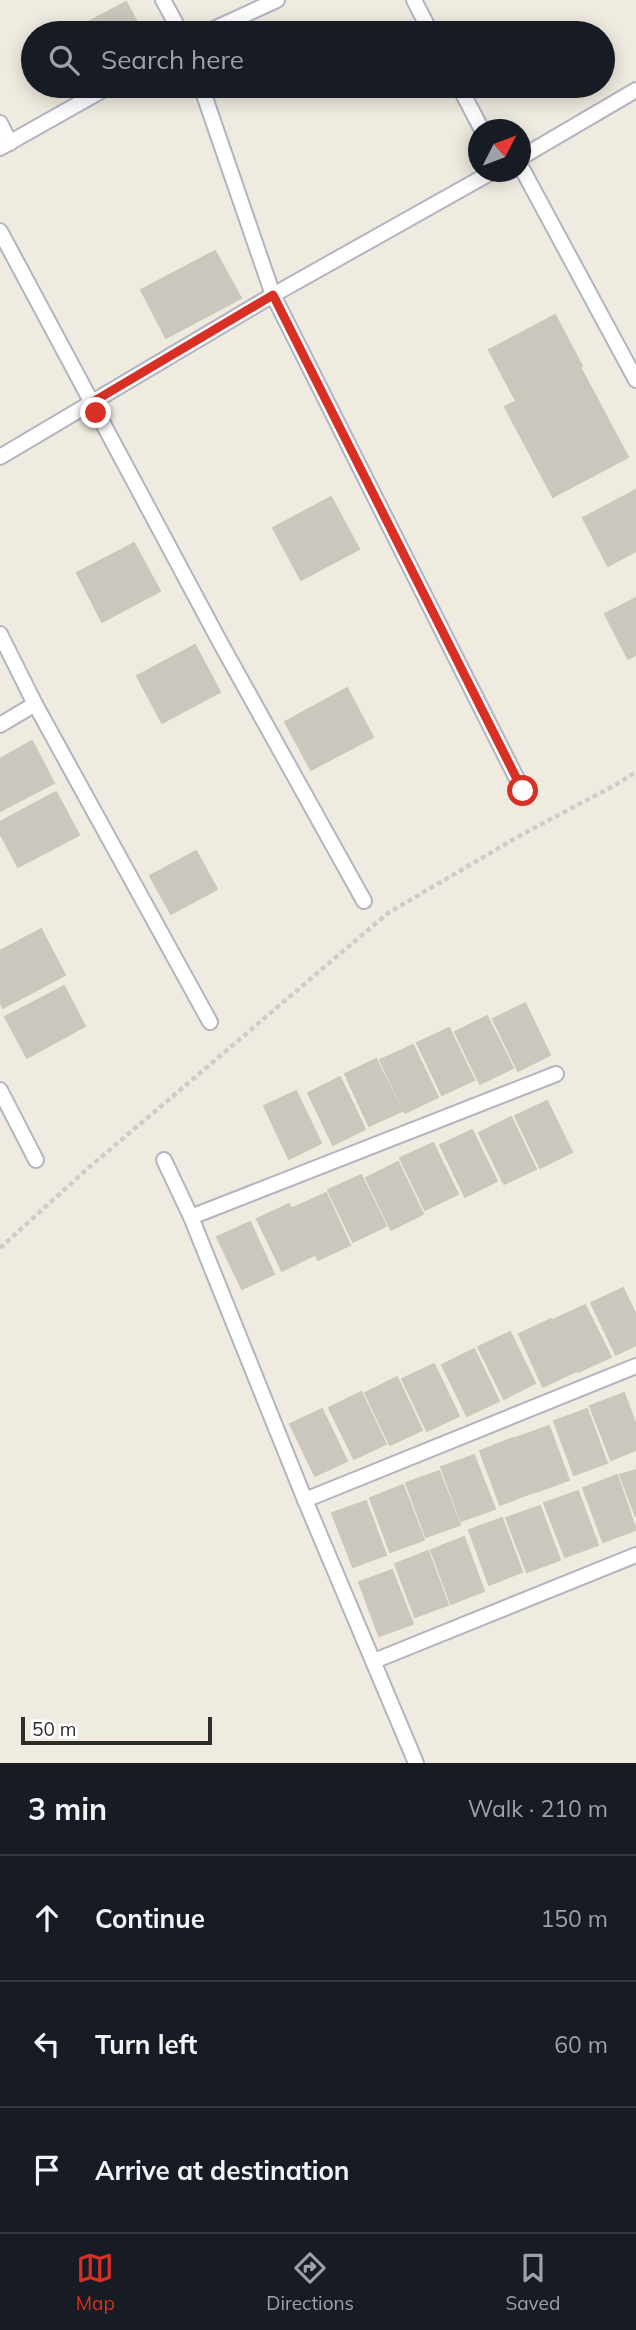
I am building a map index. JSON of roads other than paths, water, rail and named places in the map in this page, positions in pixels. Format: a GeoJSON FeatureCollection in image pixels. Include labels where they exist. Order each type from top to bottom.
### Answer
{"type":"FeatureCollection","features":[{"type":"Feature","properties":{"kind":"lane"},"geometry":{"type":"LineString","coordinates":[[163,0],[174,21]]}},
{"type":"Feature","properties":{"kind":"lane"},"geometry":{"type":"LineString","coordinates":[[231,21],[277,0]]}},
{"type":"Feature","properties":{"kind":"lane"},"geometry":{"type":"LineString","coordinates":[[414,0],[425,21]]}},
{"type":"Feature","properties":{"kind":"lane"},"geometry":{"type":"LineString","coordinates":[[531,152],[636,90]]}},
{"type":"Feature","properties":{"kind":"lane"},"geometry":{"type":"LineString","coordinates":[[0,123],[5,145],[89,98]]}},
{"type":"Feature","properties":{"kind":"lane"},"geometry":{"type":"LineString","coordinates":[[205,98],[273,295],[523,791]]}},
{"type":"Feature","properties":{"kind":"lane"},"geometry":{"type":"LineString","coordinates":[[465,98],[476,119]]}},
{"type":"Feature","properties":{"kind":"lane"},"geometry":{"type":"LineString","coordinates":[[0,457],[273,295],[474,182]]}},
{"type":"Feature","properties":{"kind":"lane"},"geometry":{"type":"LineString","coordinates":[[529,182],[636,380]]}},
{"type":"Feature","properties":{"kind":"lane"},"geometry":{"type":"LineString","coordinates":[[0,231],[214,632],[364,901]]}},
{"type":"Feature","properties":{"kind":"lane"},"geometry":{"type":"LineString","coordinates":[[0,634],[210,1022]]}},
{"type":"Feature","properties":{"kind":"lane"},"geometry":{"type":"LineString","coordinates":[[0,725],[36,704]]}},
{"type":"Feature","properties":{"kind":"lane"},"geometry":{"type":"LineString","coordinates":[[191,1217],[556,1074]]}},
{"type":"Feature","properties":{"kind":"lane"},"geometry":{"type":"LineString","coordinates":[[0,1090],[36,1160]]}},
{"type":"Feature","properties":{"kind":"lane"},"geometry":{"type":"LineString","coordinates":[[164,1160],[191,1217],[305,1500],[416,1763]]}},
{"type":"Feature","properties":{"kind":"lane"},"geometry":{"type":"LineString","coordinates":[[305,1500],[636,1366]]}},
{"type":"Feature","properties":{"kind":"lane"},"geometry":{"type":"LineString","coordinates":[[374,1661],[636,1555]]}}]}
